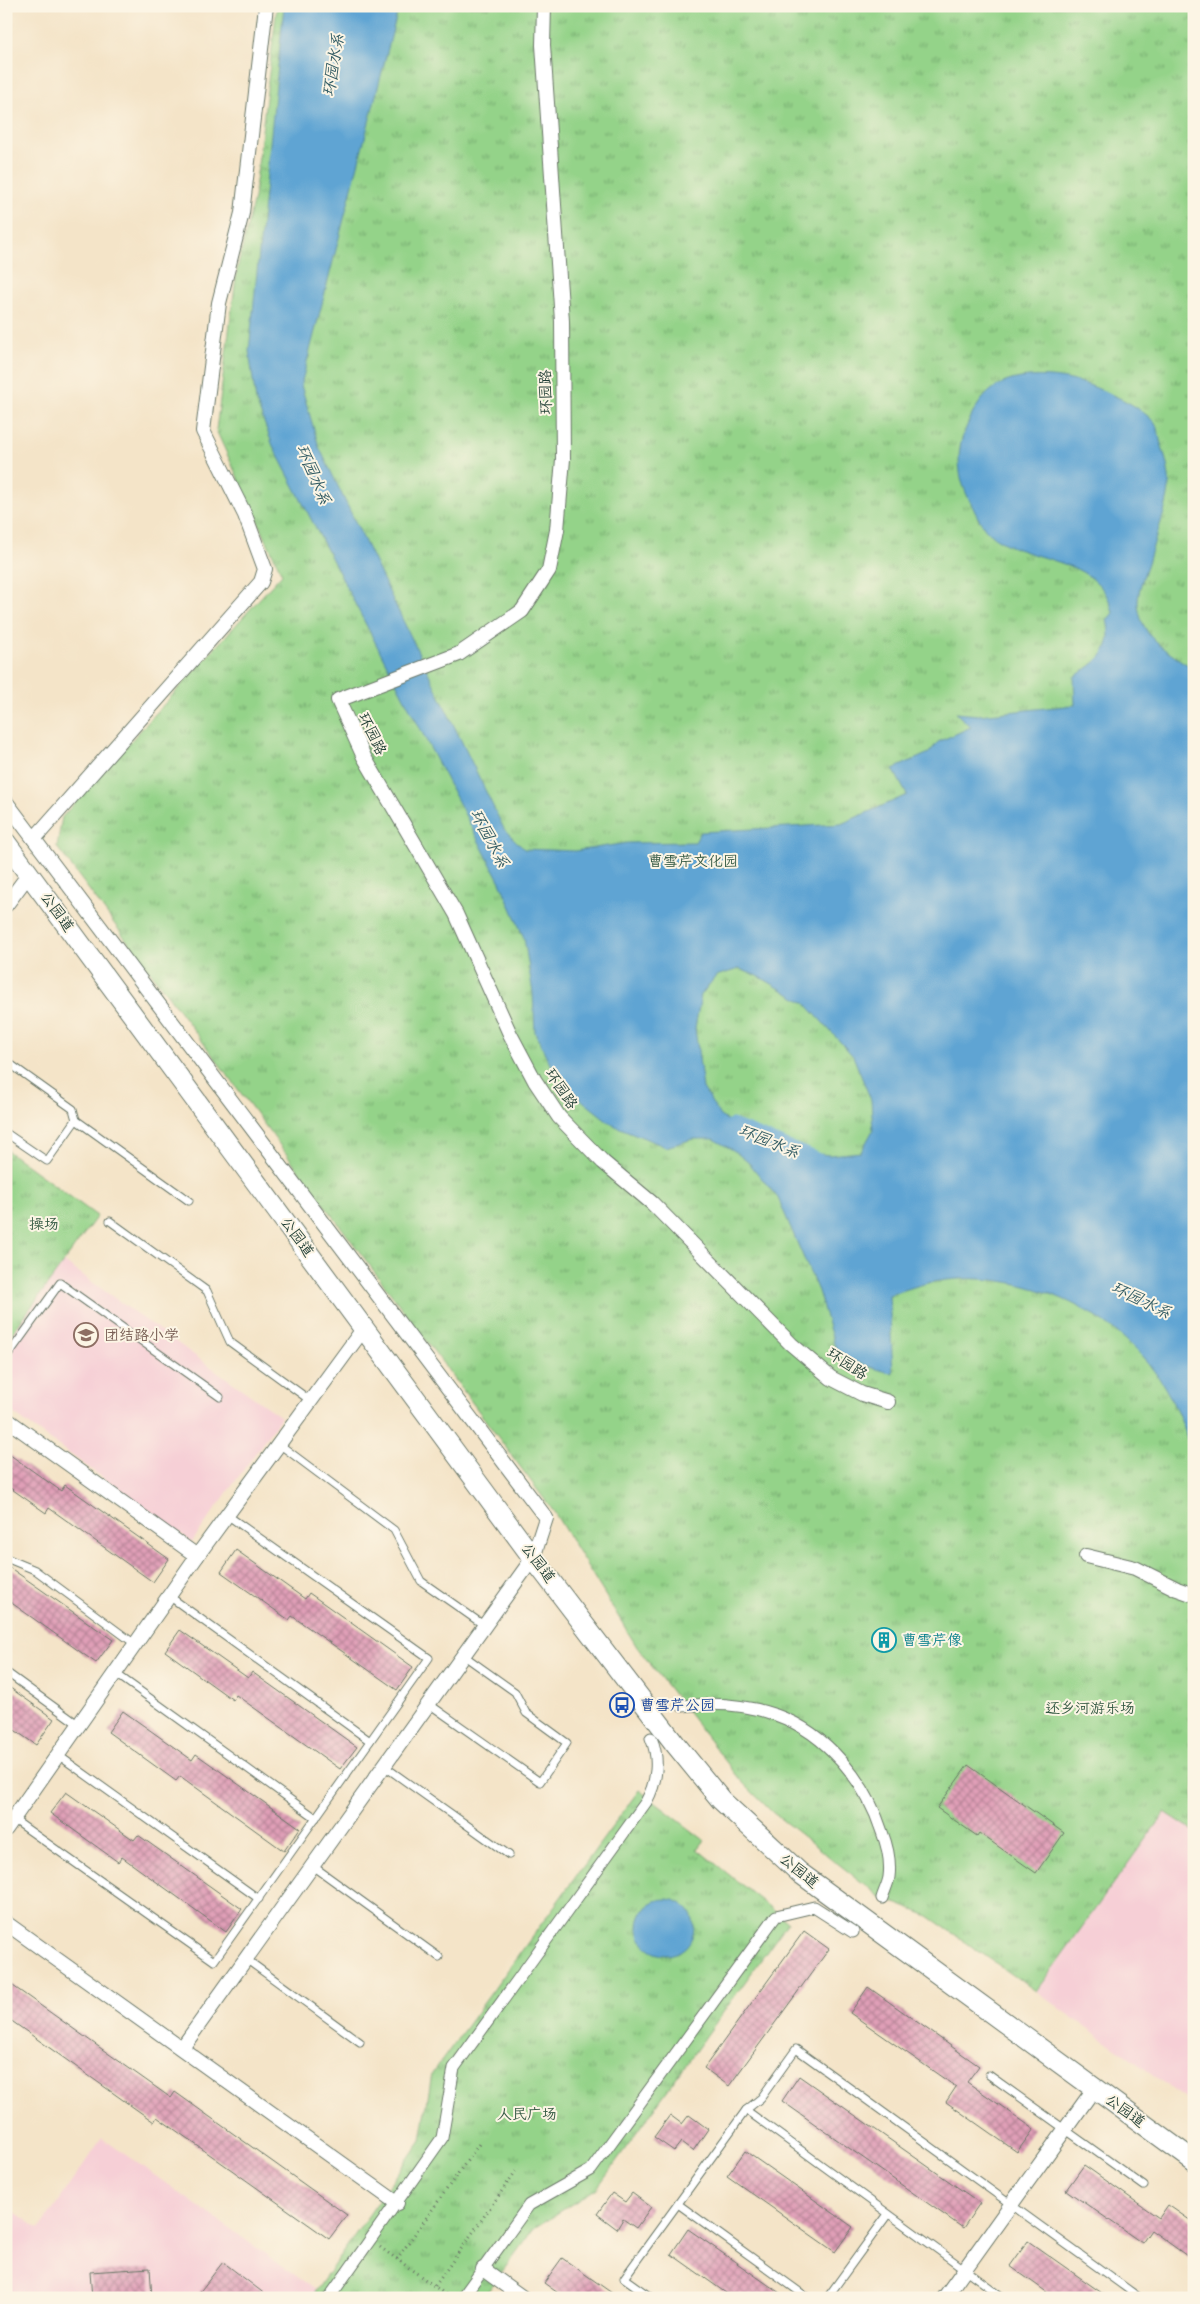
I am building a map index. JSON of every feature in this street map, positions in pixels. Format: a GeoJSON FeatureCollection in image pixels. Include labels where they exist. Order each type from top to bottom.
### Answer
{"type":"FeatureCollection","features":[{"type":"Feature","properties":{"kind":"main road","name":"公园道"},"geometry":{"type":"LineString","coordinates":[[6,844],[533,1558],[721,1800],[764,1842],[800,1873],[1194,2161]]}},
{"type":"Feature","properties":{"kind":"street"},"geometry":{"type":"LineString","coordinates":[[34,839],[261,582],[265,569],[245,515],[203,431],[220,303],[242,213],[266,6]]}},
{"type":"Feature","properties":{"kind":"street","name":"环园路"},"geometry":{"type":"LineString","coordinates":[[544,6],[543,45],[562,321],[563,459],[557,530],[549,570],[522,612],[459,654],[338,700],[374,775],[456,914],[510,1034],[535,1080],[559,1117],[602,1162],[652,1203],[791,1344],[831,1378],[862,1394],[888,1402]]}},
{"type":"Feature","properties":{"kind":"street"},"geometry":{"type":"LineString","coordinates":[[6,802],[546,1518],[533,1558],[182,2048]]}},
{"type":"Feature","properties":{"kind":"street"},"geometry":{"type":"LineString","coordinates":[[6,905],[29,874]]}},
{"type":"Feature","properties":{"kind":"street"},"geometry":{"type":"LineString","coordinates":[[10,1824],[196,1556],[364,1328]]}},
{"type":"Feature","properties":{"kind":"street"},"geometry":{"type":"LineString","coordinates":[[6,1419],[196,1556]]}},
{"type":"Feature","properties":{"kind":"street"},"geometry":{"type":"LineString","coordinates":[[1086,1556],[1135,1568],[1177,1589],[1194,1595]]}},
{"type":"Feature","properties":{"kind":"street"},"geometry":{"type":"LineString","coordinates":[[682,1706],[707,1703],[746,1707],[777,1715],[808,1732],[834,1753],[858,1780],[877,1815],[885,1840],[889,1876],[882,1898]]}},
{"type":"Feature","properties":{"kind":"street"},"geometry":{"type":"LineString","coordinates":[[329,2298],[442,2138],[454,2068],[646,1802],[655,1786],[656,1751],[651,1738]]}},
{"type":"Feature","properties":{"kind":"street"},"geometry":{"type":"LineString","coordinates":[[462,2298],[529,2205],[590,2170],[776,1916],[814,1907],[853,1932]]}},
{"type":"Feature","properties":{"kind":"street"},"geometry":{"type":"LineString","coordinates":[[6,1923],[397,2203]]}},
{"type":"Feature","properties":{"kind":"street"},"geometry":{"type":"LineString","coordinates":[[944,2298],[1094,2089]]}},
{"type":"Feature","properties":{"kind":"street"},"geometry":{"type":"LineString","coordinates":[[483,2269],[523,2298]]}},
{"type":"Feature","properties":{"kind":"lane"},"geometry":{"type":"LineString","coordinates":[[6,1061],[73,1108],[76,1120],[189,1201]]}},
{"type":"Feature","properties":{"kind":"lane"},"geometry":{"type":"LineString","coordinates":[[6,1133],[47,1161],[76,1120]]}},
{"type":"Feature","properties":{"kind":"lane"},"geometry":{"type":"LineString","coordinates":[[110,1220],[207,1291],[230,1342],[310,1401]]}},
{"type":"Feature","properties":{"kind":"lane"},"geometry":{"type":"LineString","coordinates":[[6,1358],[60,1283],[220,1397]]}},
{"type":"Feature","properties":{"kind":"lane"},"geometry":{"type":"LineString","coordinates":[[279,1444],[394,1530],[421,1581],[485,1626]]}},
{"type":"Feature","properties":{"kind":"lane"},"geometry":{"type":"LineString","coordinates":[[10,1824],[214,1961],[429,1658],[227,1515]]}},
{"type":"Feature","properties":{"kind":"lane"},"geometry":{"type":"LineString","coordinates":[[6,1558],[35,1570],[135,1644]]}},
{"type":"Feature","properties":{"kind":"lane"},"geometry":{"type":"LineString","coordinates":[[169,1596],[370,1741]]}},
{"type":"Feature","properties":{"kind":"lane"},"geometry":{"type":"LineString","coordinates":[[429,1704],[540,1782],[567,1742],[526,1713],[515,1692],[463,1655]]}},
{"type":"Feature","properties":{"kind":"lane"},"geometry":{"type":"LineString","coordinates":[[6,1672],[79,1725]]}},
{"type":"Feature","properties":{"kind":"lane"},"geometry":{"type":"LineString","coordinates":[[115,1673],[316,1818]]}},
{"type":"Feature","properties":{"kind":"lane"},"geometry":{"type":"LineString","coordinates":[[58,1755],[259,1899]]}},
{"type":"Feature","properties":{"kind":"lane"},"geometry":{"type":"LineString","coordinates":[[384,1766],[509,1856]]}},
{"type":"Feature","properties":{"kind":"lane"},"geometry":{"type":"LineString","coordinates":[[313,1866],[438,1957]]}},
{"type":"Feature","properties":{"kind":"lane"},"geometry":{"type":"LineString","coordinates":[[246,1959],[360,2042]]}},
{"type":"Feature","properties":{"kind":"lane"},"geometry":{"type":"LineString","coordinates":[[652,2298],[624,2278],[746,2110],[761,2098],[796,2049],[1140,2298]]}},
{"type":"Feature","properties":{"kind":"lane"},"geometry":{"type":"LineString","coordinates":[[989,2075],[1144,2186]]}},
{"type":"Feature","properties":{"kind":"lane"},"geometry":{"type":"LineString","coordinates":[[746,2110],[1004,2298]]}},
{"type":"Feature","properties":{"kind":"lane"},"geometry":{"type":"LineString","coordinates":[[678,2204],[808,2298]]}},
{"type":"Feature","properties":{"kind":"lane"},"geometry":{"type":"LineString","coordinates":[[827,2298],[888,2214]]}},
{"type":"Feature","properties":{"kind":"path"},"geometry":{"type":"LineString","coordinates":[[397,2259],[479,2144]]}},
{"type":"Feature","properties":{"kind":"path"},"geometry":{"type":"LineString","coordinates":[[435,2286],[516,2171]]}},
{"type":"Feature","properties":{"kind":"path"},"geometry":{"type":"LineString","coordinates":[[375,2243],[451,2298]]}},
{"type":"Feature","properties":{"kind":"shaded area","name":"团结路小学"},"geometry":{"type":"Polygon","coordinates":[[[6,1150],[97,1216],[64,1262],[281,1417],[192,1542],[6,1408],[6,1150]]]}},
{"type":"Feature","properties":{"kind":"shaded area"},"geometry":{"type":"Polygon","coordinates":[[[1165,1811],[1194,1831],[1194,2104],[1036,1991],[1165,1811]]]}},
{"type":"Feature","properties":{"kind":"shaded area"},"geometry":{"type":"Polygon","coordinates":[[[102,2138],[316,2290],[311,2298],[6,2298],[6,2206],[39,2229],[102,2138]]]}},
{"type":"Feature","properties":{"kind":"green space","name":"曹雪芹文化园"},"geometry":{"type":"Polygon","coordinates":[[[277,6],[1194,6],[1194,1831],[1165,1812],[1036,1991],[928,1916],[882,1898],[772,1812],[741,1781],[637,1647],[554,1512],[57,847],[62,817],[282,574],[216,430],[237,270],[254,198],[277,6]]]}},
{"type":"Feature","properties":{"kind":"green space","name":"操场"},"geometry":{"type":"Polygon","coordinates":[[[6,1150],[97,1216],[6,1342],[6,1150]]]}},
{"type":"Feature","properties":{"kind":"green space","name":"人民广场"},"geometry":{"type":"Polygon","coordinates":[[[639,1790],[704,1840],[697,1849],[788,1922],[597,2188],[534,2228],[483,2298],[311,2298],[421,2140],[432,2074],[639,1790]]]}},
{"type":"Feature","properties":{"kind":"water"},"geometry":{"type":"Polygon","coordinates":[[[284,6],[399,6],[301,385],[319,447],[504,829],[524,849],[575,851],[627,843],[695,842],[701,832],[841,824],[907,795],[893,769],[929,753],[938,742],[971,727],[956,713],[979,715],[1075,705],[1074,677],[1097,661],[1106,648],[1109,631],[1107,620],[1113,613],[1106,594],[1095,581],[1080,571],[1009,545],[989,533],[978,518],[962,482],[959,465],[961,441],[974,411],[989,392],[1003,383],[1027,377],[1052,377],[1090,385],[1129,403],[1154,422],[1167,466],[1169,489],[1163,516],[1140,588],[1138,605],[1140,617],[1150,636],[1165,650],[1194,669],[1194,1463],[1180,1418],[1173,1403],[1155,1372],[1131,1344],[1102,1321],[1070,1302],[1036,1289],[1000,1281],[964,1279],[928,1283],[889,1295],[893,1374],[845,1356],[834,1344],[818,1291],[778,1198],[749,1163],[733,1150],[713,1139],[693,1139],[666,1147],[613,1125],[579,1098],[549,1062],[535,1032],[533,993],[524,938],[500,882],[273,446],[256,401],[249,351],[284,6]],[[739,969],[716,976],[701,995],[695,1028],[703,1088],[720,1116],[756,1138],[788,1151],[830,1155],[861,1152],[873,1130],[871,1100],[853,1056],[805,1003],[760,977],[739,969]]]}},
{"type":"Feature","properties":{"kind":"water"},"geometry":{"type":"Polygon","coordinates":[[[660,1899],[672,1899],[682,1903],[690,1911],[694,1927],[690,1943],[682,1951],[672,1955],[660,1955],[650,1951],[642,1943],[638,1933],[638,1921],[642,1911],[650,1903],[660,1899]]]}},
{"type":"Feature","properties":{"kind":"building"},"geometry":{"type":"Polygon","coordinates":[[[6,1452],[61,1491],[65,1485],[169,1559],[153,1582],[49,1508],[46,1513],[6,1485],[6,1452]]]}},
{"type":"Feature","properties":{"kind":"building"},"geometry":{"type":"Polygon","coordinates":[[[236,1550],[305,1599],[309,1593],[413,1667],[397,1690],[292,1616],[289,1620],[221,1572],[236,1550]]]}},
{"type":"Feature","properties":{"kind":"building"},"geometry":{"type":"Polygon","coordinates":[[[6,1565],[113,1640],[96,1663],[6,1599],[6,1565]]]}},
{"type":"Feature","properties":{"kind":"building"},"geometry":{"type":"Polygon","coordinates":[[[180,1630],[248,1678],[252,1672],[357,1747],[340,1769],[236,1695],[233,1700],[165,1651],[180,1630]]]}},
{"type":"Feature","properties":{"kind":"building"},"geometry":{"type":"Polygon","coordinates":[[[6,1685],[54,1719],[36,1745],[6,1724],[6,1685]]]}},
{"type":"Feature","properties":{"kind":"building"},"geometry":{"type":"Polygon","coordinates":[[[123,1711],[192,1760],[196,1754],[300,1828],[284,1851],[180,1776],[176,1781],[108,1732],[123,1711]]]}},
{"type":"Feature","properties":{"kind":"building"},"geometry":{"type":"Polygon","coordinates":[[[968,1765],[1064,1833],[1036,1873],[979,1833],[977,1836],[937,1808],[968,1765]]]}},
{"type":"Feature","properties":{"kind":"building"},"geometry":{"type":"Polygon","coordinates":[[[66,1792],[134,1840],[138,1835],[242,1909],[226,1932],[122,1857],[118,1862],[50,1813],[66,1792]]]}},
{"type":"Feature","properties":{"kind":"building"},"geometry":{"type":"Polygon","coordinates":[[[804,1931],[829,1949],[729,2086],[704,2068],[804,1931]]]}},
{"type":"Feature","properties":{"kind":"building"},"geometry":{"type":"Polygon","coordinates":[[[6,1981],[171,2098],[175,2092],[347,2215],[329,2239],[157,2117],[154,2122],[6,2017],[6,1981]]]}},
{"type":"Feature","properties":{"kind":"building"},"geometry":{"type":"Polygon","coordinates":[[[868,1987],[979,2066],[967,2082],[1034,2129],[1017,2152],[946,2102],[956,2087],[850,2013],[868,1987]]]}},
{"type":"Feature","properties":{"kind":"building"},"geometry":{"type":"Polygon","coordinates":[[[799,2076],[980,2203],[963,2228],[782,2101],[799,2076]]]}},
{"type":"Feature","properties":{"kind":"building"},"geometry":{"type":"Polygon","coordinates":[[[670,2115],[682,2124],[689,2115],[708,2129],[693,2151],[681,2142],[674,2151],[654,2137],[670,2115]]]}},
{"type":"Feature","properties":{"kind":"building"},"geometry":{"type":"Polygon","coordinates":[[[745,2151],[853,2227],[835,2252],[727,2176],[745,2151]]]}},
{"type":"Feature","properties":{"kind":"building"},"geometry":{"type":"Polygon","coordinates":[[[1084,2165],[1159,2218],[1168,2205],[1194,2223],[1194,2261],[1151,2230],[1142,2243],[1066,2190],[1084,2165]]]}},
{"type":"Feature","properties":{"kind":"building"},"geometry":{"type":"Polygon","coordinates":[[[612,2193],[625,2202],[632,2193],[651,2207],[636,2228],[623,2219],[617,2229],[597,2214],[612,2193]]]}},
{"type":"Feature","properties":{"kind":"building"},"geometry":{"type":"Polygon","coordinates":[[[688,2229],[787,2298],[733,2298],[671,2254],[688,2229]]]}},
{"type":"Feature","properties":{"kind":"building"},"geometry":{"type":"Polygon","coordinates":[[[1028,2241],[1109,2298],[1055,2298],[1010,2266],[1028,2241]]]}},
{"type":"Feature","properties":{"kind":"building"},"geometry":{"type":"Polygon","coordinates":[[[562,2258],[619,2298],[565,2298],[544,2283],[562,2258]]]}},
{"type":"Feature","properties":{"kind":"building"},"geometry":{"type":"Polygon","coordinates":[[[223,2262],[270,2298],[195,2298],[223,2262]]]}},
{"type":"Feature","properties":{"kind":"building"},"geometry":{"type":"Polygon","coordinates":[[[150,2268],[152,2298],[92,2298],[90,2272],[150,2268]]]}},
{"type":"Feature","properties":{"kind":"waterway","name":"环园水系"},"geometry":{"type":"LineString","coordinates":[[732,1128],[815,1161]]}},
{"type":"Feature","properties":{"kind":"place","name":"团结路小学"},"geometry":{"type":"Point","coordinates":[86,1335]}},
{"type":"Feature","properties":{"kind":"place","name":"曹雪芹像"},"geometry":{"type":"Point","coordinates":[884,1640]}},
{"type":"Feature","properties":{"kind":"place","name":"曹雪芹公园"},"geometry":{"type":"Point","coordinates":[622,1705]}},
{"type":"Feature","properties":{"kind":"park label","name":"还乡河游乐场"},"geometry":{"type":"Point","coordinates":[1090,1708]}}]}
